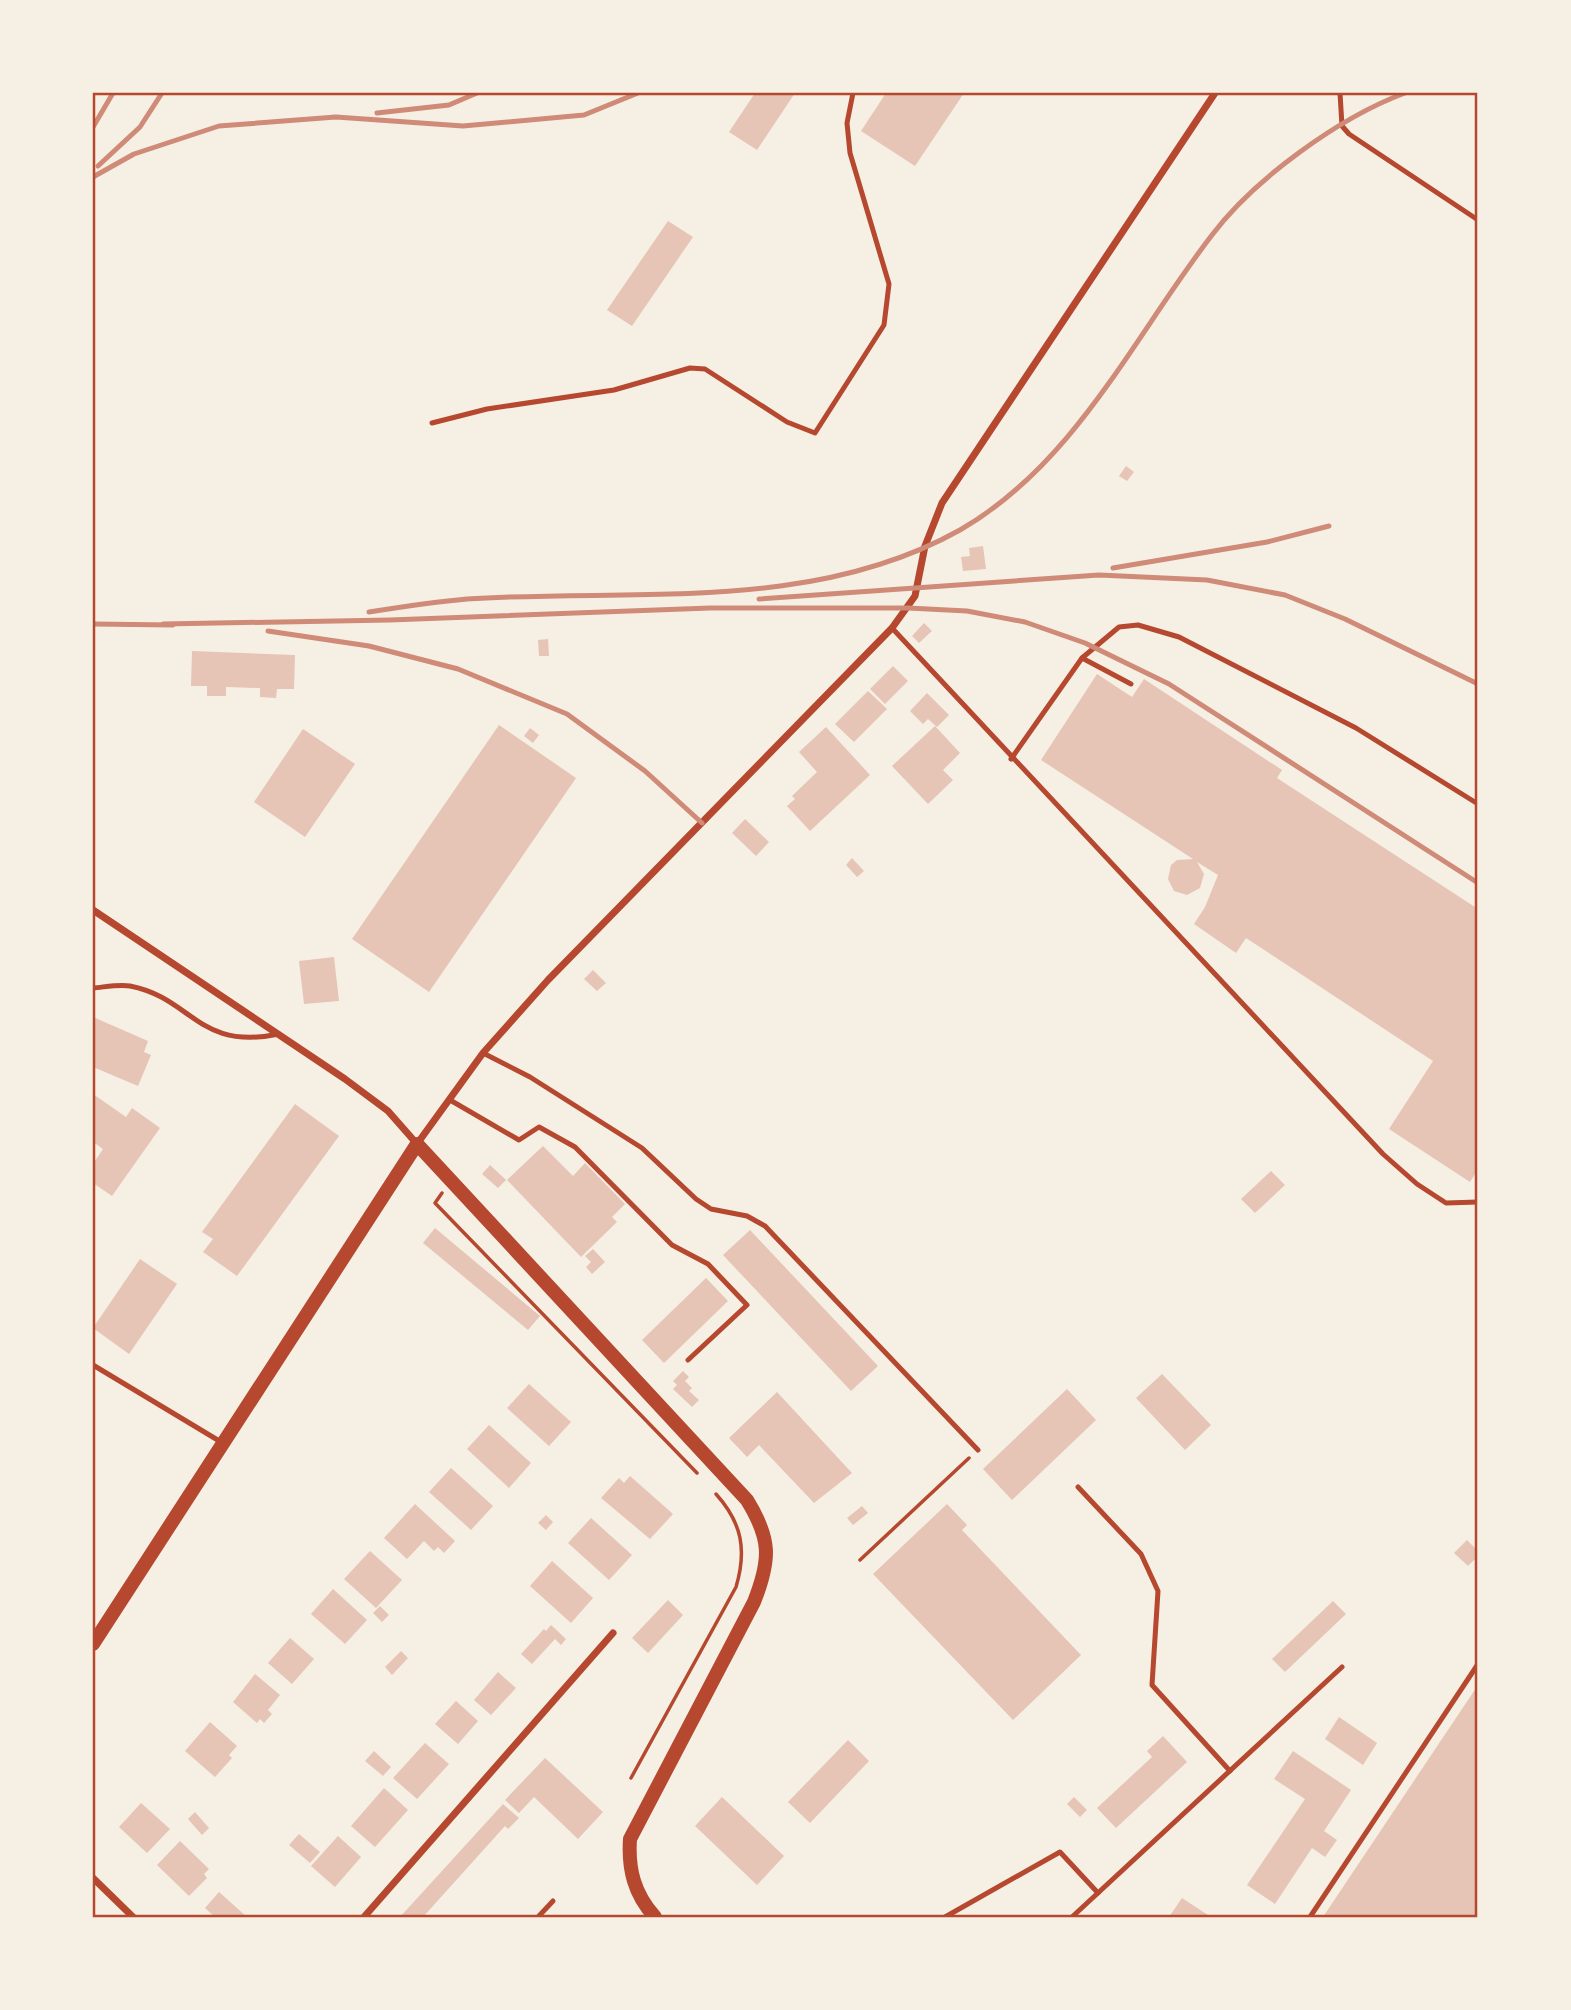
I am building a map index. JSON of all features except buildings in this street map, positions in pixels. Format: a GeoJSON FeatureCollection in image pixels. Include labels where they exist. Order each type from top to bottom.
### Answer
{"type":"FeatureCollection","features":[{"type":"Feature","properties":{"kind":"main road"},"geometry":{"type":"LineString","coordinates":[[93,1644],[417,1144],[747,1500],[766,1536],[767,1562],[754,1602],[631,1839],[631,1873],[637,1893],[655,1917]]}},
{"type":"Feature","properties":{"kind":"street"},"geometry":{"type":"LineString","coordinates":[[93,910],[279,1034],[388,1111],[417,1144],[483,1053],[548,980],[892,628],[908,608],[915,596],[925,546],[942,503],[1215,93]]}},
{"type":"Feature","properties":{"kind":"street"},"geometry":{"type":"LineString","coordinates":[[363,1917],[613,1633]]}},
{"type":"Feature","properties":{"kind":"street"},"geometry":{"type":"LineString","coordinates":[[93,1878],[133,1917]]}},
{"type":"Feature","properties":{"kind":"lane"},"geometry":{"type":"LineString","coordinates":[[432,424],[500,406],[614,390],[690,368],[705,369],[787,422],[815,433],[884,325],[889,284],[850,153],[847,123],[853,93]]}},
{"type":"Feature","properties":{"kind":"lane"},"geometry":{"type":"LineString","coordinates":[[1340,93],[1342,125],[1349,134],[1478,220]]}},
{"type":"Feature","properties":{"kind":"lane"},"geometry":{"type":"LineString","coordinates":[[1012,759],[1083,658],[1119,627],[1138,625],[1180,637],[1356,728],[1478,804]]}},
{"type":"Feature","properties":{"kind":"lane"},"geometry":{"type":"LineString","coordinates":[[892,628],[1383,1154],[1417,1184],[1446,1203],[1478,1202]]}},
{"type":"Feature","properties":{"kind":"lane"},"geometry":{"type":"LineString","coordinates":[[1083,658],[1131,684]]}},
{"type":"Feature","properties":{"kind":"lane"},"geometry":{"type":"LineString","coordinates":[[93,989],[128,985],[142,989],[167,1002],[204,1028],[222,1034],[254,1039],[279,1034]]}},
{"type":"Feature","properties":{"kind":"lane"},"geometry":{"type":"LineString","coordinates":[[483,1053],[530,1077],[642,1148],[696,1199],[711,1209],[747,1216],[765,1226],[978,1450]]}},
{"type":"Feature","properties":{"kind":"lane"},"geometry":{"type":"LineString","coordinates":[[450,1100],[519,1140],[539,1127],[575,1147],[672,1245],[708,1264],[747,1305],[688,1360]]}},
{"type":"Feature","properties":{"kind":"lane"},"geometry":{"type":"LineString","coordinates":[[93,1365],[224,1443]]}},
{"type":"Feature","properties":{"kind":"lane"},"geometry":{"type":"LineString","coordinates":[[1077,1487],[1141,1554],[1158,1591],[1152,1685],[1230,1771]]}},
{"type":"Feature","properties":{"kind":"lane"},"geometry":{"type":"LineString","coordinates":[[1310,1917],[1478,1664]]}},
{"type":"Feature","properties":{"kind":"lane"},"geometry":{"type":"LineString","coordinates":[[1072,1917],[1342,1667]]}},
{"type":"Feature","properties":{"kind":"lane"},"geometry":{"type":"LineString","coordinates":[[945,1917],[1060,1852],[1098,1893]]}},
{"type":"Feature","properties":{"kind":"lane"},"geometry":{"type":"LineString","coordinates":[[538,1917],[553,1901]]}},
{"type":"Feature","properties":{"kind":"path"},"geometry":{"type":"LineString","coordinates":[[451,1180],[435,1203],[698,1474]]}},
{"type":"Feature","properties":{"kind":"path"},"geometry":{"type":"LineString","coordinates":[[860,1560],[978,1450]]}},
{"type":"Feature","properties":{"kind":"path"},"geometry":{"type":"LineString","coordinates":[[631,1778],[736,1587],[742,1568],[743,1539],[731,1511],[715,1493]]}},
{"type":"Feature","properties":{"kind":"railway"},"geometry":{"type":"LineString","coordinates":[[93,127],[113,93]]}},
{"type":"Feature","properties":{"kind":"railway"},"geometry":{"type":"LineString","coordinates":[[98,166],[140,127],[162,93]]}},
{"type":"Feature","properties":{"kind":"railway"},"geometry":{"type":"LineString","coordinates":[[377,113],[449,105],[477,93]]}},
{"type":"Feature","properties":{"kind":"railway"},"geometry":{"type":"LineString","coordinates":[[93,177],[134,154],[219,126],[336,117],[463,126],[584,115],[638,93]]}},
{"type":"Feature","properties":{"kind":"railway"},"geometry":{"type":"LineString","coordinates":[[369,612],[467,599],[719,592],[782,586],[843,575],[903,557],[960,530],[1001,503],[1037,470],[1070,434],[1100,396],[1212,235],[1251,193],[1274,172],[1326,134],[1353,117],[1405,93]]}},
{"type":"Feature","properties":{"kind":"railway"},"geometry":{"type":"LineString","coordinates":[[1113,568],[1267,542],[1329,526]]}},
{"type":"Feature","properties":{"kind":"railway"},"geometry":{"type":"LineString","coordinates":[[759,599],[1099,575],[1207,580],[1285,595],[1345,619],[1478,684]]}},
{"type":"Feature","properties":{"kind":"railway"},"geometry":{"type":"LineString","coordinates":[[163,624],[390,620],[710,608],[908,608],[967,611],[1025,622],[1085,643],[1169,684],[1478,883]]}},
{"type":"Feature","properties":{"kind":"railway"},"geometry":{"type":"LineString","coordinates":[[93,624],[173,625]]}},
{"type":"Feature","properties":{"kind":"railway"},"geometry":{"type":"LineString","coordinates":[[268,631],[369,646],[458,669],[567,714],[645,771],[702,823]]}}]}
